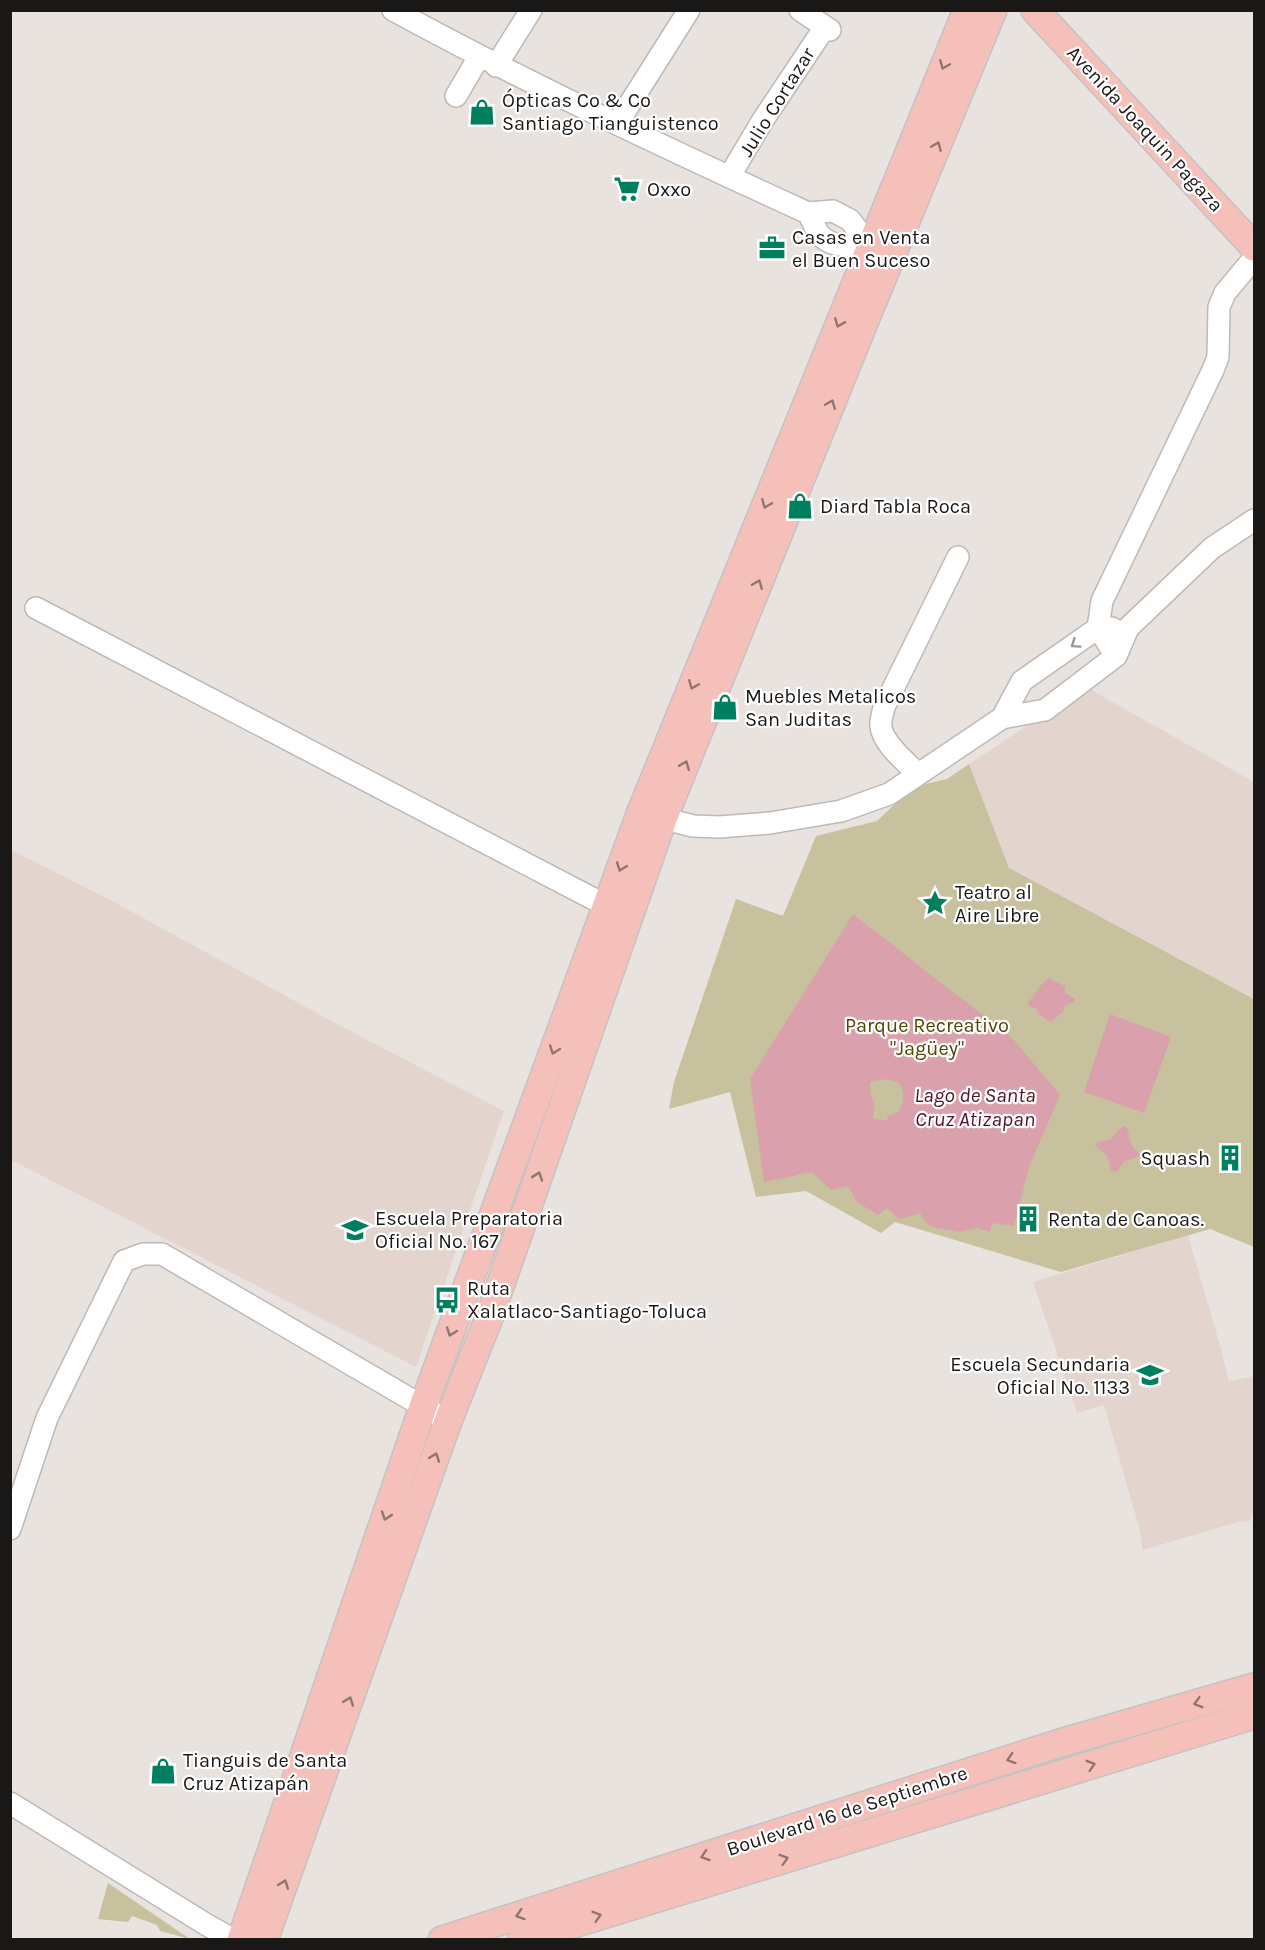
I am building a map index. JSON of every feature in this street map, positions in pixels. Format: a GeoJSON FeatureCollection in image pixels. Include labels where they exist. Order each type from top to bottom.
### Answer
{"type":"FeatureCollection","features":[{"type":"Feature","properties":{"kind":"main road"},"geometry":{"type":"LineString","coordinates":[[264,1940],[448,1421],[489,1318],[652,816],[870,246],[966,10]]}},
{"type":"Feature","properties":{"kind":"main road"},"geometry":{"type":"LineString","coordinates":[[241,1940],[423,1407],[607,906],[652,816],[863,325],[993,10]]}},
{"type":"Feature","properties":{"kind":"main road","name":"Avenida Joaquin Pagaza"},"geometry":{"type":"LineString","coordinates":[[1035,10],[1254,247]]}},
{"type":"Feature","properties":{"kind":"main road","name":"Boulevard 16 de Septiembre"},"geometry":{"type":"LineString","coordinates":[[521,1940],[837,1829],[1060,1743],[1254,1688]]}},
{"type":"Feature","properties":{"kind":"main road","name":"Boulevard 16 de Septiembre"},"geometry":{"type":"LineString","coordinates":[[453,1938],[837,1829],[1254,1715]]}},
{"type":"Feature","properties":{"kind":"street"},"geometry":{"type":"LineString","coordinates":[[393,10],[488,61],[729,177],[808,213],[833,211],[850,220],[870,246],[870,280],[863,325]]}},
{"type":"Feature","properties":{"kind":"street"},"geometry":{"type":"LineString","coordinates":[[456,96],[531,10]]}},
{"type":"Feature","properties":{"kind":"street"},"geometry":{"type":"LineString","coordinates":[[616,124],[689,10]]}},
{"type":"Feature","properties":{"kind":"street","name":"Julio Cortazar"},"geometry":{"type":"LineString","coordinates":[[729,177],[763,120],[828,28],[800,10]]}},
{"type":"Feature","properties":{"kind":"street"},"geometry":{"type":"LineString","coordinates":[[808,213],[819,234],[828,240],[840,246],[870,246],[893,224],[919,189]]}},
{"type":"Feature","properties":{"kind":"street"},"geometry":{"type":"LineString","coordinates":[[1116,656],[1098,628],[1102,601],[1216,364],[1220,343],[1220,307],[1225,293],[1254,258]]}},
{"type":"Feature","properties":{"kind":"street"},"geometry":{"type":"LineString","coordinates":[[652,816],[693,826],[719,827],[770,823],[842,811],[889,794],[1002,718],[1045,710],[1116,656],[1128,628],[1212,548],[1254,520]]}},
{"type":"Feature","properties":{"kind":"street"},"geometry":{"type":"LineString","coordinates":[[918,774],[897,754],[885,737],[880,728],[882,717],[884,707],[958,557]]}},
{"type":"Feature","properties":{"kind":"street"},"geometry":{"type":"LineString","coordinates":[[36,608],[607,906]]}},
{"type":"Feature","properties":{"kind":"street"},"geometry":{"type":"LineString","coordinates":[[1002,718],[1022,681],[1098,628],[1128,628]]}},
{"type":"Feature","properties":{"kind":"street"},"geometry":{"type":"LineString","coordinates":[[10,1529],[46,1418],[124,1261],[143,1254],[162,1254],[448,1421]]}},
{"type":"Feature","properties":{"kind":"street"},"geometry":{"type":"LineString","coordinates":[[10,1803],[234,1940]]}},
{"type":"Feature","properties":{"kind":"shaded area"},"geometry":{"type":"Polygon","coordinates":[[[1086,687],[1254,782],[1254,999],[1009,868],[969,764],[1086,687]]]}},
{"type":"Feature","properties":{"kind":"shaded area"},"geometry":{"type":"Polygon","coordinates":[[[10,849],[116,903],[335,1023],[504,1111],[416,1367],[11,1160],[10,849]]]}},
{"type":"Feature","properties":{"kind":"shaded area"},"geometry":{"type":"Polygon","coordinates":[[[1188,1235],[1229,1381],[1254,1376],[1254,1509],[1249,1522],[1241,1521],[1143,1550],[1140,1531],[1104,1405],[1077,1413],[1033,1282],[1188,1235]]]}},
{"type":"Feature","properties":{"kind":"green space","name":"Parque Recreativo \"Jagüey\""},"geometry":{"type":"Polygon","coordinates":[[[969,764],[1009,868],[1254,999],[1254,1247],[1210,1229],[1061,1272],[895,1222],[881,1233],[806,1191],[756,1197],[730,1092],[669,1109],[674,1082],[736,899],[783,916],[816,836],[877,821],[913,787],[947,779],[969,764]]]}},
{"type":"Feature","properties":{"kind":"green space"},"geometry":{"type":"Polygon","coordinates":[[[108,1883],[190,1939],[160,1931],[157,1925],[132,1916],[128,1922],[98,1919],[108,1883]]]}},
{"type":"Feature","properties":{"kind":"water","name":"Lago de Santa Cruz Atizapan"},"geometry":{"type":"Polygon","coordinates":[[[853,914],[1013,1039],[1060,1095],[1029,1167],[1014,1226],[992,1223],[990,1232],[977,1228],[959,1232],[928,1225],[920,1213],[899,1219],[887,1208],[878,1215],[857,1202],[848,1186],[831,1190],[812,1172],[764,1182],[750,1079],[853,914]],[[887,1079],[870,1082],[871,1096],[875,1103],[873,1118],[886,1121],[889,1115],[898,1112],[903,1099],[900,1084],[887,1079]]]}},
{"type":"Feature","properties":{"kind":"water"},"geometry":{"type":"Polygon","coordinates":[[[1050,977],[1053,981],[1065,986],[1065,993],[1075,999],[1050,1022],[1028,1003],[1050,977]]]}},
{"type":"Feature","properties":{"kind":"water"},"geometry":{"type":"Polygon","coordinates":[[[1110,1014],[1171,1037],[1144,1113],[1084,1092],[1110,1014]]]}},
{"type":"Feature","properties":{"kind":"water"},"geometry":{"type":"Polygon","coordinates":[[[1123,1126],[1127,1128],[1132,1146],[1139,1156],[1124,1162],[1116,1172],[1111,1171],[1108,1157],[1095,1145],[1111,1139],[1123,1126]]]}},
{"type":"Feature","properties":{"kind":"place","name":"Ópticas Co & Co Santiago Tianguistenco"},"geometry":{"type":"Point","coordinates":[482,112]}},
{"type":"Feature","properties":{"kind":"place","name":"Oxxo"},"geometry":{"type":"Point","coordinates":[627,189]}},
{"type":"Feature","properties":{"kind":"place","name":"Casas en Venta el Buen Suceso"},"geometry":{"type":"Point","coordinates":[772,248]}},
{"type":"Feature","properties":{"kind":"place","name":"Diard Tabla Roca"},"geometry":{"type":"Point","coordinates":[800,506]}},
{"type":"Feature","properties":{"kind":"place","name":"Muebles Metalicos San Juditas"},"geometry":{"type":"Point","coordinates":[725,707]}},
{"type":"Feature","properties":{"kind":"place","name":"Teatro al Aire Libre"},"geometry":{"type":"Point","coordinates":[935,903]}},
{"type":"Feature","properties":{"kind":"place","name":"Squash"},"geometry":{"type":"Point","coordinates":[1230,1158]}},
{"type":"Feature","properties":{"kind":"place","name":"Renta de Canoas."},"geometry":{"type":"Point","coordinates":[1028,1219]}},
{"type":"Feature","properties":{"kind":"place","name":"Escuela Preparatoria Oficial No. 167"},"geometry":{"type":"Point","coordinates":[355,1230]}},
{"type":"Feature","properties":{"kind":"place","name":"Ruta Xalatlaco-Santiago-Toluca"},"geometry":{"type":"Point","coordinates":[447,1300]}},
{"type":"Feature","properties":{"kind":"place","name":"Escuela Secundaria Oficial No. 1133"},"geometry":{"type":"Point","coordinates":[1150,1375]}},
{"type":"Feature","properties":{"kind":"place","name":"Tianguis de Santa Cruz Atizapán"},"geometry":{"type":"Point","coordinates":[163,1771]}}]}
